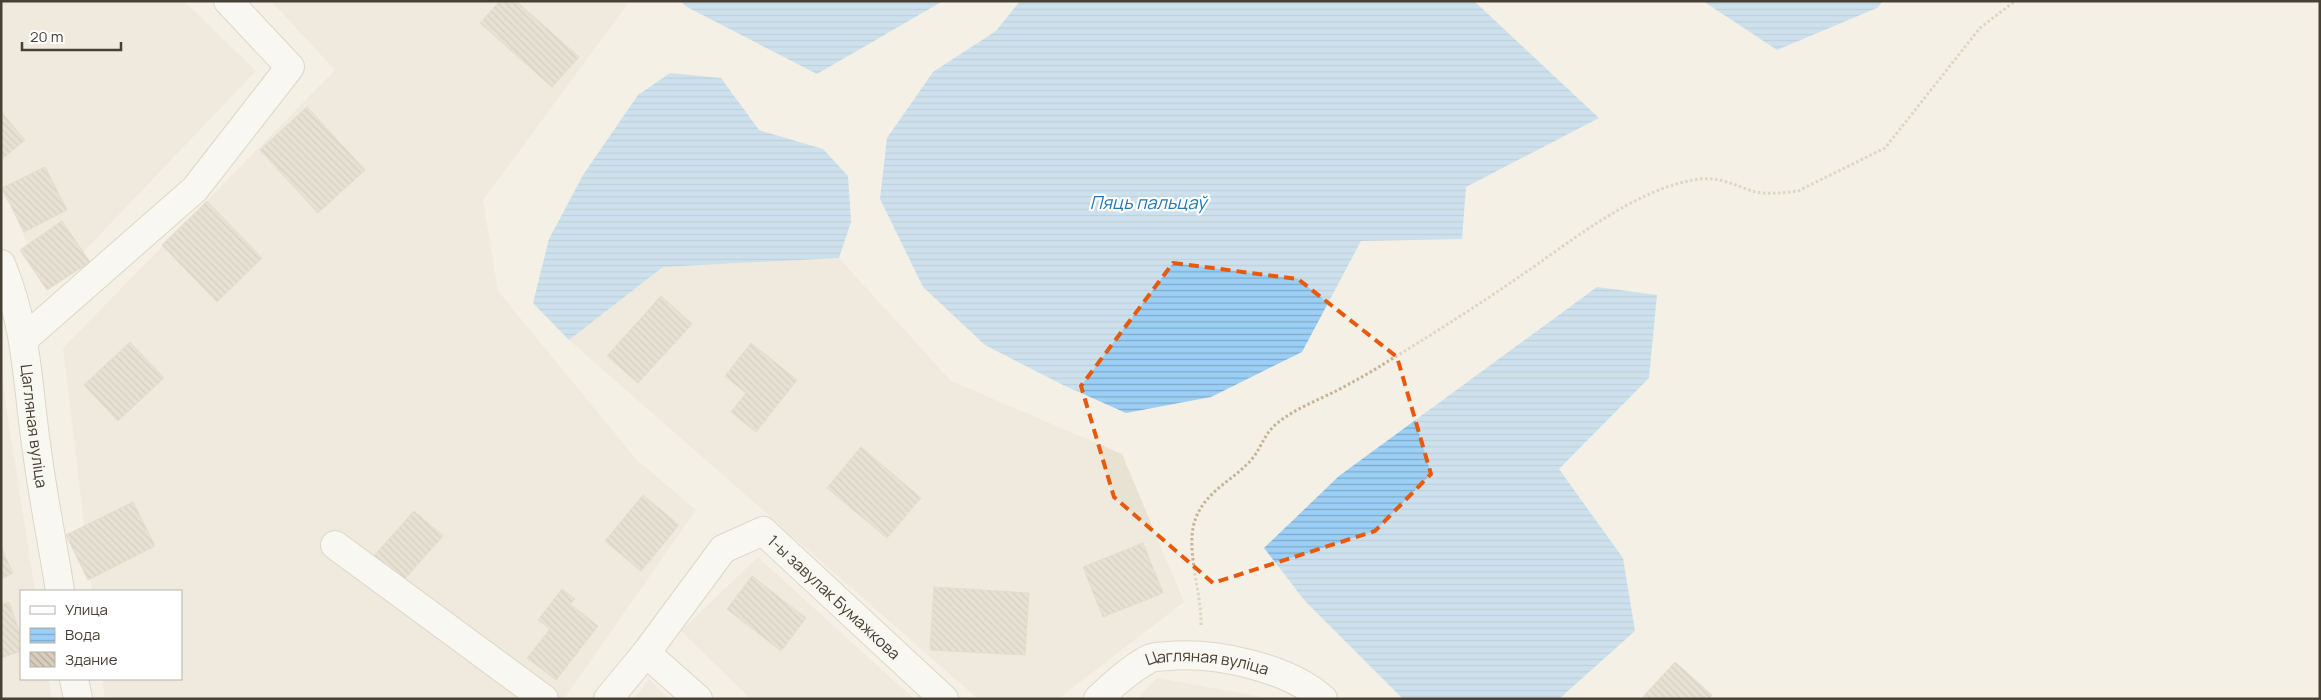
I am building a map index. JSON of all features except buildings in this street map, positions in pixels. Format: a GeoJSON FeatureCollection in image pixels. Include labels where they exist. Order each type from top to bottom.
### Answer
{"type":"FeatureCollection","features":[{"type":"Feature","properties":{"kind":"street"},"geometry":{"type":"LineString","coordinates":[[24,339],[195,189],[290,66],[228,1]]}},
{"type":"Feature","properties":{"kind":"street","name":"Цагляная вуліца"},"geometry":{"type":"LineString","coordinates":[[1,264],[9,283],[24,339],[36,451],[60,590]]}},
{"type":"Feature","properties":{"kind":"street","name":"1-ы завулак Бумажкова"},"geometry":{"type":"LineString","coordinates":[[608,699],[646,653],[723,548],[763,531],[944,699]]}},
{"type":"Feature","properties":{"kind":"street"},"geometry":{"type":"LineString","coordinates":[[334,545],[544,699]]}},
{"type":"Feature","properties":{"kind":"street"},"geometry":{"type":"LineString","coordinates":[[646,653],[698,699]]}},
{"type":"Feature","properties":{"kind":"street","name":"Цагляная вуліца"},"geometry":{"type":"LineString","coordinates":[[1098,699],[1115,683],[1150,658],[1188,654],[1225,658],[1274,672],[1313,689],[1323,699]]}},
{"type":"Feature","properties":{"kind":"street"},"geometry":{"type":"LineString","coordinates":[[74,680],[78,699]]}},
{"type":"Feature","properties":{"kind":"path"},"geometry":{"type":"LineString","coordinates":[[1200,656],[1202,604],[1192,558],[1193,529],[1198,514],[1210,496],[1225,481],[1239,473],[1254,457],[1263,439],[1275,425],[1293,413],[1352,383],[1449,324],[1606,217],[1662,189],[1701,179],[1720,180],[1754,191],[1783,193],[1798,191],[1885,148],[1980,28],[2015,1]]}},
{"type":"Feature","properties":{"kind":"highlighted area"},"geometry":{"type":"Polygon","coordinates":[[[1173,263],[1298,279],[1397,357],[1431,474],[1375,531],[1213,583],[1114,497],[1081,386],[1173,263]]]}},
{"type":"Feature","properties":{"kind":"shaded area"},"geometry":{"type":"Polygon","coordinates":[[[1,1],[184,1],[256,71],[47,290],[11,206],[1,193],[1,1]]]}},
{"type":"Feature","properties":{"kind":"shaded area"},"geometry":{"type":"Polygon","coordinates":[[[271,1],[630,1],[483,200],[498,291],[636,459],[696,510],[564,699],[105,699],[102,680],[182,680],[182,590],[92,590],[63,348],[335,70],[271,1]]]}},
{"type":"Feature","properties":{"kind":"shaded area"},"geometry":{"type":"Polygon","coordinates":[[[839,258],[951,381],[1122,454],[1184,602],[1058,699],[978,699],[569,340],[663,267],[839,258]]]}},
{"type":"Feature","properties":{"kind":"shaded area"},"geometry":{"type":"Polygon","coordinates":[[[1,373],[35,590],[20,590],[20,680],[48,680],[52,699],[1,699],[1,373]]]}},
{"type":"Feature","properties":{"kind":"shaded area"},"geometry":{"type":"Polygon","coordinates":[[[758,557],[914,699],[751,699],[681,631],[758,557]]]}},
{"type":"Feature","properties":{"kind":"shaded area"},"geometry":{"type":"Polygon","coordinates":[[[1157,678],[1274,699],[1136,699],[1157,678]]]}},
{"type":"Feature","properties":{"kind":"shaded area"},"geometry":{"type":"Polygon","coordinates":[[[649,679],[669,699],[634,699],[649,679]]]}},
{"type":"Feature","properties":{"kind":"water"},"geometry":{"type":"Polygon","coordinates":[[[680,1],[943,1],[817,74],[687,7],[680,1]]]}},
{"type":"Feature","properties":{"kind":"water","name":"Пяць пальцаў"},"geometry":{"type":"Polygon","coordinates":[[[1020,1],[1474,1],[1599,118],[1466,187],[1462,239],[1361,241],[1302,352],[1211,397],[1126,413],[1063,385],[985,345],[923,287],[880,199],[887,138],[933,72],[996,31],[1020,1]]]}},
{"type":"Feature","properties":{"kind":"water"},"geometry":{"type":"Polygon","coordinates":[[[1703,1],[1883,1],[1877,8],[1777,50],[1703,1]]]}},
{"type":"Feature","properties":{"kind":"water"},"geometry":{"type":"Polygon","coordinates":[[[670,73],[721,78],[759,130],[823,149],[848,176],[851,222],[839,258],[663,267],[569,340],[533,303],[549,239],[583,175],[638,95],[670,73]]]}},
{"type":"Feature","properties":{"kind":"water"},"geometry":{"type":"Polygon","coordinates":[[[1597,287],[1657,295],[1649,378],[1559,469],[1623,558],[1635,631],[1559,699],[1403,699],[1305,601],[1264,548],[1339,476],[1597,287]]]}}]}
